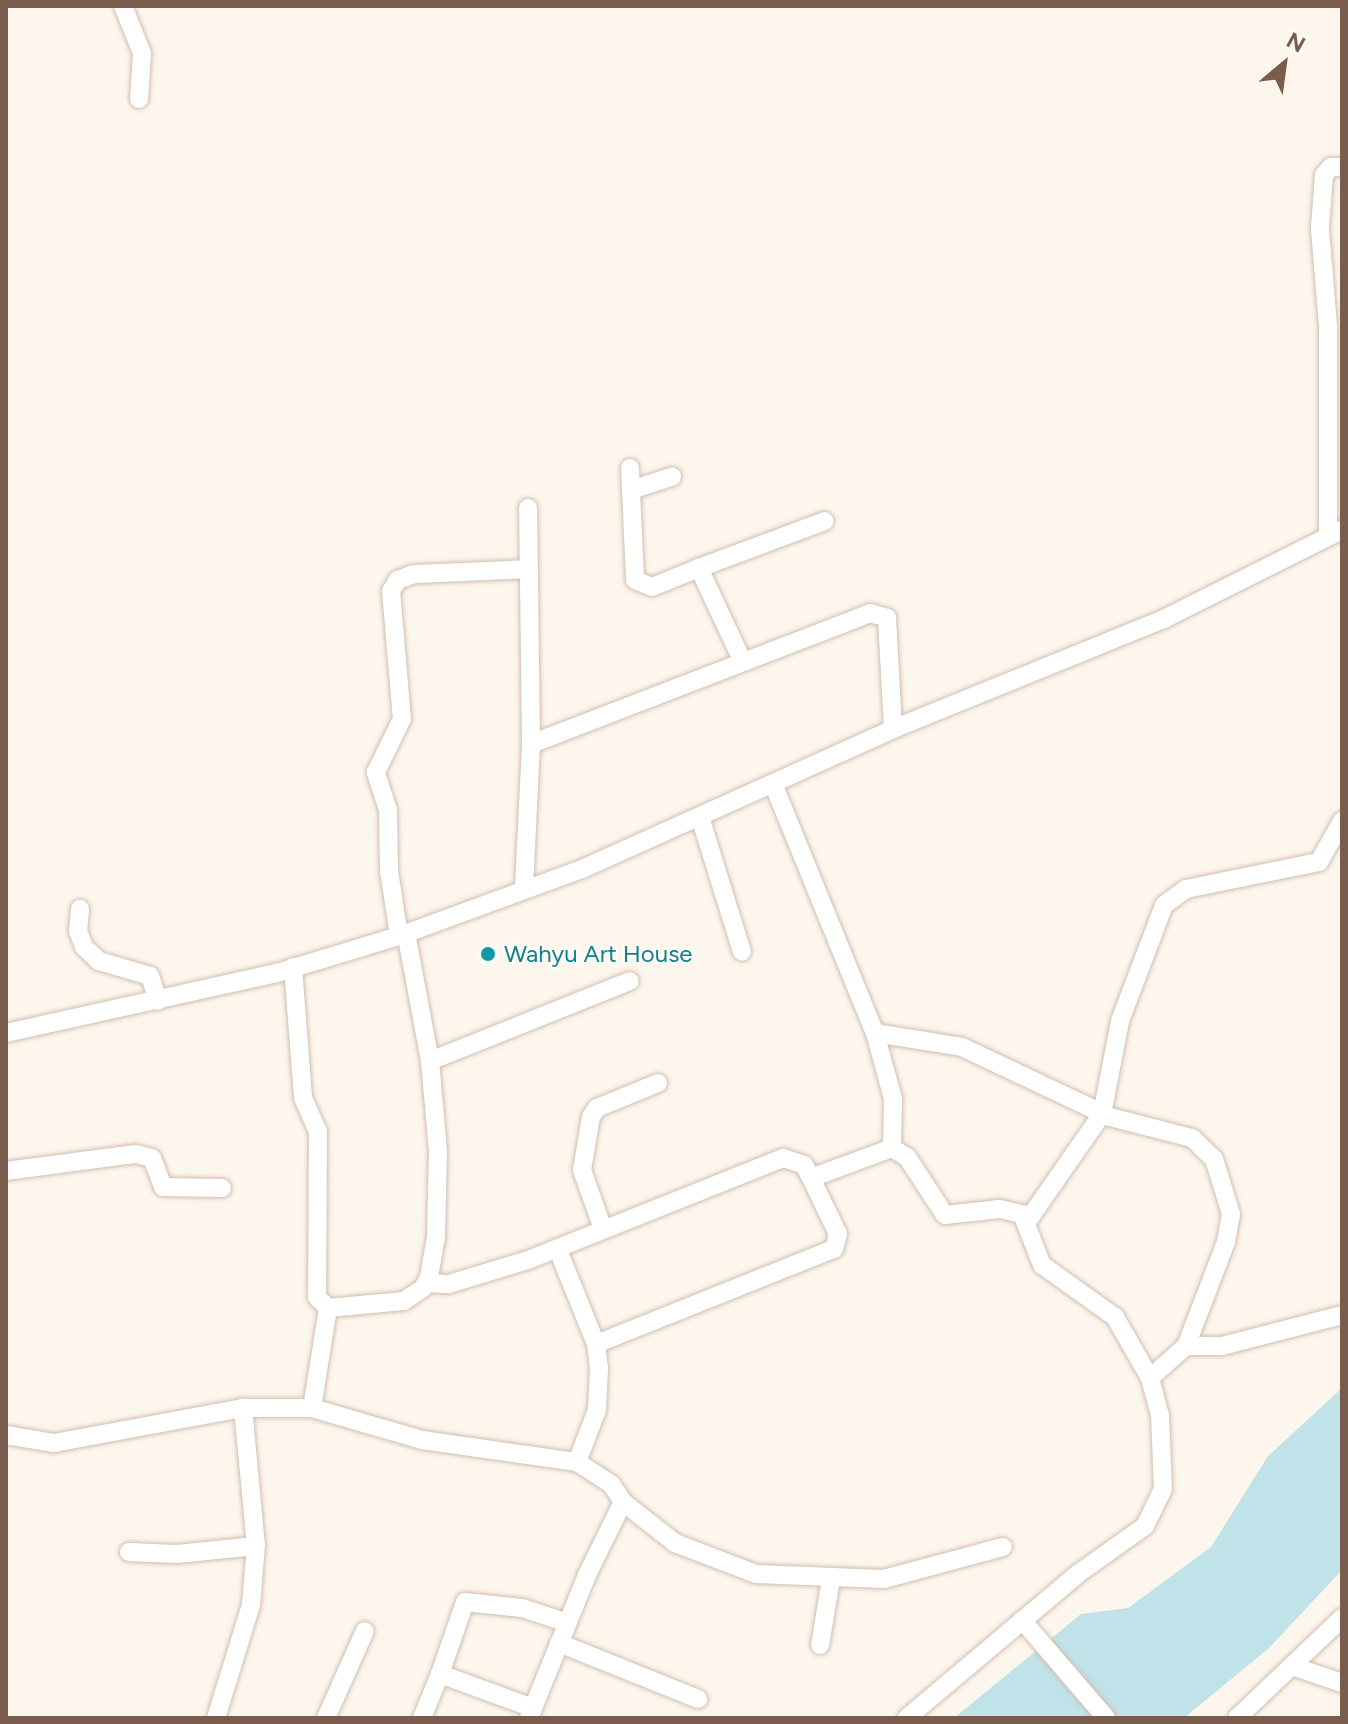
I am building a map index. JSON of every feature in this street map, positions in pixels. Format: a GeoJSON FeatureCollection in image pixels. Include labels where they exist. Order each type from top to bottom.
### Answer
{"type":"FeatureCollection","features":[{"type":"Feature","properties":{"kind":"street"},"geometry":{"type":"LineString","coordinates":[[123,6],[142,53],[139,99]]}},
{"type":"Feature","properties":{"kind":"street"},"geometry":{"type":"LineString","coordinates":[[6,1033],[158,1001],[403,935],[700,817],[774,786],[893,729],[1164,619],[1335,532],[1328,326],[1320,228],[1324,175],[1331,167],[1342,167]]}},
{"type":"Feature","properties":{"kind":"street"},"geometry":{"type":"LineString","coordinates":[[630,468],[639,586],[652,587],[825,521]]}},
{"type":"Feature","properties":{"kind":"street"},"geometry":{"type":"LineString","coordinates":[[634,489],[672,477]]}},
{"type":"Feature","properties":{"kind":"street"},"geometry":{"type":"LineString","coordinates":[[524,888],[531,744],[528,508]]}},
{"type":"Feature","properties":{"kind":"street"},"geometry":{"type":"LineString","coordinates":[[699,568],[742,660]]}},
{"type":"Feature","properties":{"kind":"street"},"geometry":{"type":"LineString","coordinates":[[427,1283],[436,1237],[438,1151],[430,1061],[389,871],[388,810],[376,772],[402,719],[391,591],[398,580],[414,574],[528,569]]}},
{"type":"Feature","properties":{"kind":"street"},"geometry":{"type":"LineString","coordinates":[[531,744],[742,660],[880,613],[887,618],[893,729]]}},
{"type":"Feature","properties":{"kind":"street"},"geometry":{"type":"LineString","coordinates":[[774,786],[875,1033],[893,1099],[892,1148]]}},
{"type":"Feature","properties":{"kind":"street"},"geometry":{"type":"LineString","coordinates":[[700,817],[742,952]]}},
{"type":"Feature","properties":{"kind":"street"},"geometry":{"type":"LineString","coordinates":[[1026,1223],[1102,1114],[1120,1021],[1164,905],[1186,889],[1319,862],[1342,821]]}},
{"type":"Feature","properties":{"kind":"street"},"geometry":{"type":"LineString","coordinates":[[80,909],[84,947],[99,961],[150,976],[158,1001]]}},
{"type":"Feature","properties":{"kind":"street"},"geometry":{"type":"LineString","coordinates":[[293,967],[303,1098],[318,1131],[316,1292],[328,1308],[312,1408]]}},
{"type":"Feature","properties":{"kind":"street"},"geometry":{"type":"LineString","coordinates":[[430,1061],[630,981]]}},
{"type":"Feature","properties":{"kind":"street"},"geometry":{"type":"LineString","coordinates":[[875,1033],[962,1047],[1102,1114],[1192,1138],[1214,1159],[1224,1179],[1231,1214],[1226,1242],[1186,1346],[1150,1378]]}},
{"type":"Feature","properties":{"kind":"street"},"geometry":{"type":"LineString","coordinates":[[603,1229],[582,1170],[591,1117],[602,1105],[658,1083]]}},
{"type":"Feature","properties":{"kind":"street"},"geometry":{"type":"LineString","coordinates":[[811,1178],[892,1148]]}},
{"type":"Feature","properties":{"kind":"street"},"geometry":{"type":"LineString","coordinates":[[892,1148],[907,1157],[945,1215],[1014,1210],[1026,1223],[1042,1265],[1115,1317],[1150,1378],[1165,1460],[1163,1489],[1145,1526],[1027,1625],[907,1718]]}},
{"type":"Feature","properties":{"kind":"street"},"geometry":{"type":"LineString","coordinates":[[6,1171],[136,1154],[152,1158],[163,1187],[222,1188]]}},
{"type":"Feature","properties":{"kind":"street"},"geometry":{"type":"LineString","coordinates":[[328,1308],[404,1301],[427,1283],[449,1284],[558,1250],[603,1229],[783,1158],[804,1165],[838,1234],[834,1249],[596,1344]]}},
{"type":"Feature","properties":{"kind":"street"},"geometry":{"type":"LineString","coordinates":[[558,1250],[596,1344],[601,1392],[577,1462]]}},
{"type":"Feature","properties":{"kind":"street"},"geometry":{"type":"LineString","coordinates":[[1186,1346],[1222,1346],[1342,1315]]}},
{"type":"Feature","properties":{"kind":"street"},"geometry":{"type":"LineString","coordinates":[[216,1718],[251,1605],[256,1546],[243,1408]]}},
{"type":"Feature","properties":{"kind":"street"},"geometry":{"type":"LineString","coordinates":[[6,1435],[54,1443],[243,1408],[312,1408],[422,1440],[577,1462],[611,1484],[623,1502],[675,1543],[714,1562],[756,1574],[884,1579],[1003,1547]]}},
{"type":"Feature","properties":{"kind":"street"},"geometry":{"type":"LineString","coordinates":[[440,1674],[531,1713],[623,1502]]}},
{"type":"Feature","properties":{"kind":"street"},"geometry":{"type":"LineString","coordinates":[[129,1552],[177,1554],[256,1546]]}},
{"type":"Feature","properties":{"kind":"street"},"geometry":{"type":"LineString","coordinates":[[820,1645],[831,1579]]}},
{"type":"Feature","properties":{"kind":"street"},"geometry":{"type":"LineString","coordinates":[[422,1718],[465,1602],[522,1608],[568,1623]]}},
{"type":"Feature","properties":{"kind":"street"},"geometry":{"type":"LineString","coordinates":[[1237,1718],[1295,1667],[1342,1618]]}},
{"type":"Feature","properties":{"kind":"street"},"geometry":{"type":"LineString","coordinates":[[1027,1625],[1106,1718]]}},
{"type":"Feature","properties":{"kind":"street"},"geometry":{"type":"LineString","coordinates":[[326,1718],[365,1631]]}},
{"type":"Feature","properties":{"kind":"street"},"geometry":{"type":"LineString","coordinates":[[559,1643],[698,1699]]}},
{"type":"Feature","properties":{"kind":"street"},"geometry":{"type":"LineString","coordinates":[[1295,1667],[1342,1683]]}},
{"type":"Feature","properties":{"kind":"water"},"geometry":{"type":"Polygon","coordinates":[[[1342,1388],[1342,1570],[1269,1648],[1184,1718],[954,1718],[1081,1614],[1128,1608],[1211,1547],[1268,1456],[1342,1388]]]}},
{"type":"Feature","properties":{"kind":"place","name":"Wahyu Art House"},"geometry":{"type":"Point","coordinates":[488,954]}}]}
